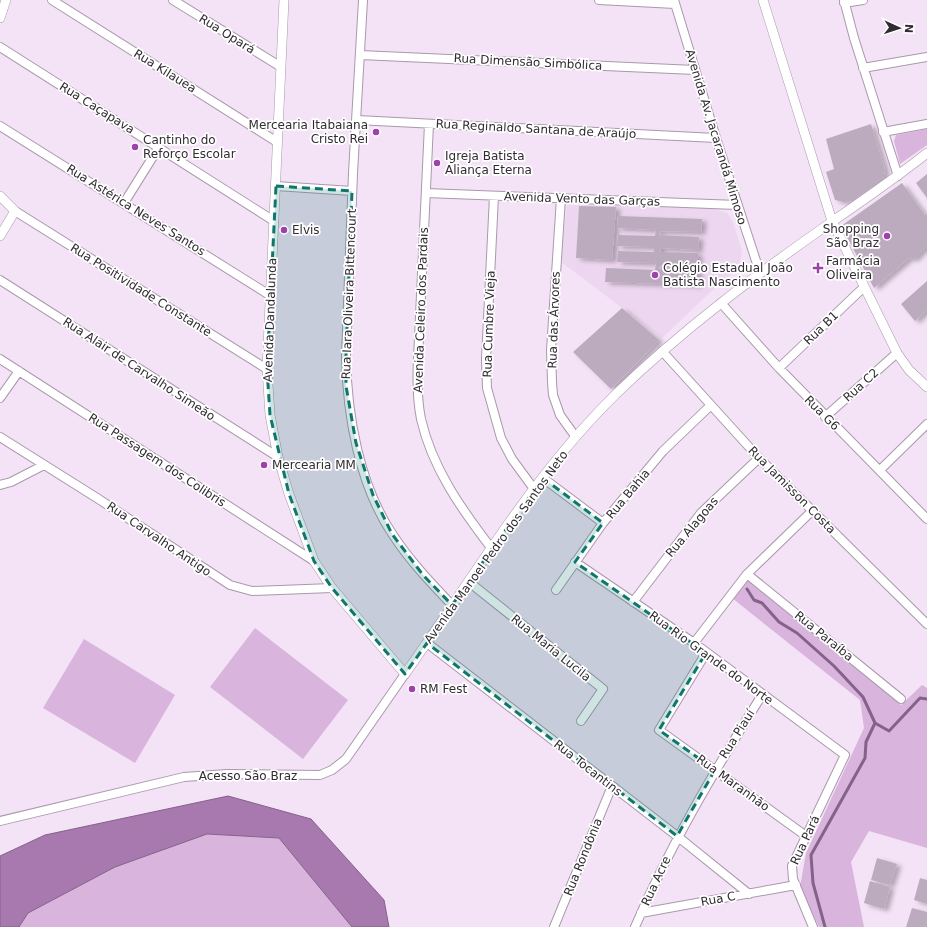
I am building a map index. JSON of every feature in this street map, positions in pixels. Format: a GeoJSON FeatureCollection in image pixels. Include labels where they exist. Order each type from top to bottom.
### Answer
{"type":"FeatureCollection","features":[{"type":"Feature","properties":{"kind":"street"},"geometry":{"type":"LineString","coordinates":[[0,18],[6,0]]}},
{"type":"Feature","properties":{"kind":"street","name":"Rua Kilauea"},"geometry":{"type":"LineString","coordinates":[[52,0],[277,142]]}},
{"type":"Feature","properties":{"kind":"street","name":"Rua Opará"},"geometry":{"type":"LineString","coordinates":[[173,0],[281,67]]}},
{"type":"Feature","properties":{"kind":"street","name":"Avenida Dandalunda"},"geometry":{"type":"LineString","coordinates":[[284,0],[267,369],[270,415],[278,457],[289,494],[314,561],[332,588],[405,674]]}},
{"type":"Feature","properties":{"kind":"street","name":"Rua Iara Oliveira Bittencourt"},"geometry":{"type":"LineString","coordinates":[[363,0],[352,191],[346,386],[356,443],[373,495],[392,534],[424,575],[452,605]]}},
{"type":"Feature","properties":{"kind":"street"},"geometry":{"type":"LineString","coordinates":[[599,0],[674,2]]}},
{"type":"Feature","properties":{"kind":"street"},"geometry":{"type":"LineString","coordinates":[[764,0],[832,221],[897,353],[909,370],[927,387]]}},
{"type":"Feature","properties":{"kind":"street"},"geometry":{"type":"LineString","coordinates":[[863,0],[844,1],[863,68],[898,176]]}},
{"type":"Feature","properties":{"kind":"street","name":"Avenida Av. Jacarandá Mimoso"},"geometry":{"type":"LineString","coordinates":[[674,2],[737,206],[760,273]]}},
{"type":"Feature","properties":{"kind":"street","name":"Rua Caçapava"},"geometry":{"type":"LineString","coordinates":[[0,47],[274,221]]}},
{"type":"Feature","properties":{"kind":"street","name":"Rua Dimensão Simbólica"},"geometry":{"type":"LineString","coordinates":[[360,55],[695,70]]}},
{"type":"Feature","properties":{"kind":"street"},"geometry":{"type":"LineString","coordinates":[[863,68],[927,57]]}},
{"type":"Feature","properties":{"kind":"street","name":"Rua Reginaldo Santana de Araújo"},"geometry":{"type":"LineString","coordinates":[[357,120],[716,138]]}},
{"type":"Feature","properties":{"kind":"street","name":"Avenida Celeiro dos Pardais"},"geometry":{"type":"LineString","coordinates":[[429,124],[417,395],[427,442],[447,484],[462,510],[492,549]]}},
{"type":"Feature","properties":{"kind":"street"},"geometry":{"type":"LineString","coordinates":[[883,132],[927,124]]}},
{"type":"Feature","properties":{"kind":"street","name":"Rua Astérica Neves Santos"},"geometry":{"type":"LineString","coordinates":[[0,126],[271,296]]}},
{"type":"Feature","properties":{"kind":"street"},"geometry":{"type":"LineString","coordinates":[[124,203],[159,147]]}},
{"type":"Feature","properties":{"kind":"street","name":"Avenida Manoel Pedro dos Santos Neto"},"geometry":{"type":"LineString","coordinates":[[405,674],[534,489],[575,436],[616,394],[662,351],[720,303],[832,221],[898,176],[927,153]]}},
{"type":"Feature","properties":{"kind":"street"},"geometry":{"type":"LineString","coordinates":[[276,186],[352,191]]}},
{"type":"Feature","properties":{"kind":"street","name":"Avenida Vento das Garças"},"geometry":{"type":"LineString","coordinates":[[426,193],[737,206]]}},
{"type":"Feature","properties":{"kind":"street"},"geometry":{"type":"LineString","coordinates":[[0,196],[16,211],[0,236]]}},
{"type":"Feature","properties":{"kind":"street","name":"Rua Cumbre Vieja"},"geometry":{"type":"LineString","coordinates":[[494,196],[486,359],[487,388],[501,438],[512,459],[534,489]]}},
{"type":"Feature","properties":{"kind":"street","name":"Rua das Árvores"},"geometry":{"type":"LineString","coordinates":[[561,198],[551,350],[552,382],[553,395],[560,415],[575,436]]}},
{"type":"Feature","properties":{"kind":"street","name":"Rua Positividade Constante"},"geometry":{"type":"LineString","coordinates":[[16,211],[267,369]]}},
{"type":"Feature","properties":{"kind":"street","name":"Rua Alair de Carvalho Simeão"},"geometry":{"type":"LineString","coordinates":[[0,280],[278,457]]}},
{"type":"Feature","properties":{"kind":"street","name":"Rua B1"},"geometry":{"type":"LineString","coordinates":[[779,368],[864,287]]}},
{"type":"Feature","properties":{"kind":"street","name":"Rua G6"},"geometry":{"type":"LineString","coordinates":[[720,303],[825,417],[880,470],[927,519]]}},
{"type":"Feature","properties":{"kind":"street","name":"Rua Jamisson Costa"},"geometry":{"type":"LineString","coordinates":[[662,351],[710,406],[759,458],[927,624]]}},
{"type":"Feature","properties":{"kind":"street","name":"Rua C2"},"geometry":{"type":"LineString","coordinates":[[825,417],[897,353]]}},
{"type":"Feature","properties":{"kind":"street","name":"Rua Passagem dos Colibris"},"geometry":{"type":"LineString","coordinates":[[0,359],[314,561]]}},
{"type":"Feature","properties":{"kind":"street"},"geometry":{"type":"LineString","coordinates":[[0,398],[18,371]]}},
{"type":"Feature","properties":{"kind":"street","name":"Rua Bahia"},"geometry":{"type":"LineString","coordinates":[[556,590],[603,523],[664,451],[710,406]]}},
{"type":"Feature","properties":{"kind":"street"},"geometry":{"type":"LineString","coordinates":[[880,470],[927,424]]}},
{"type":"Feature","properties":{"kind":"street","name":"Rua Carvalho Antigo"},"geometry":{"type":"LineString","coordinates":[[0,436],[230,585],[252,592],[332,588]]}},
{"type":"Feature","properties":{"kind":"street","name":"Rua Alagoas"},"geometry":{"type":"LineString","coordinates":[[634,602],[702,513],[759,458]]}},
{"type":"Feature","properties":{"kind":"street"},"geometry":{"type":"LineString","coordinates":[[0,485],[11,482],[44,465]]}},
{"type":"Feature","properties":{"kind":"street"},"geometry":{"type":"LineString","coordinates":[[543,478],[603,523]]}},
{"type":"Feature","properties":{"kind":"street"},"geometry":{"type":"LineString","coordinates":[[694,644],[747,574],[812,511]]}},
{"type":"Feature","properties":{"kind":"street","name":"Rua Rio Grande do Norte"},"geometry":{"type":"LineString","coordinates":[[576,562],[694,644],[845,755]]}},
{"type":"Feature","properties":{"kind":"street","name":"Rua Paraíba"},"geometry":{"type":"LineString","coordinates":[[747,574],[901,699]]}},
{"type":"Feature","properties":{"kind":"street","name":"Rua Maria Lucila"},"geometry":{"type":"LineString","coordinates":[[469,582],[603,689],[581,721]]}},
{"type":"Feature","properties":{"kind":"street","name":"Rua Tocantins"},"geometry":{"type":"LineString","coordinates":[[427,643],[677,836],[749,894]]}},
{"type":"Feature","properties":{"kind":"street","name":"Rua Maranhão"},"geometry":{"type":"LineString","coordinates":[[706,653],[659,730],[806,836]]}},
{"type":"Feature","properties":{"kind":"street","name":"Acesso São Braz"},"geometry":{"type":"LineString","coordinates":[[0,821],[184,777],[227,774],[320,775],[332,770],[346,759],[405,674]]}},
{"type":"Feature","properties":{"kind":"street","name":"Rua Piauí"},"geometry":{"type":"LineString","coordinates":[[677,836],[715,770],[762,695]]}},
{"type":"Feature","properties":{"kind":"street","name":"Rua Pará"},"geometry":{"type":"LineString","coordinates":[[813,927],[791,872],[792,866],[845,755]]}},
{"type":"Feature","properties":{"kind":"street","name":"Rua Rondônia"},"geometry":{"type":"LineString","coordinates":[[554,927],[612,786]]}},
{"type":"Feature","properties":{"kind":"street","name":"Rua Acre"},"geometry":{"type":"LineString","coordinates":[[635,927],[677,836]]}},
{"type":"Feature","properties":{"kind":"street","name":"Rua C"},"geometry":{"type":"LineString","coordinates":[[641,913],[796,885]]}},
{"type":"Feature","properties":{"kind":"highlighted area"},"geometry":{"type":"Polygon","coordinates":[[[276,186],[352,191],[346,386],[356,443],[373,495],[392,534],[423,575],[452,605],[543,478],[603,523],[575,562],[706,653],[659,730],[715,770],[677,836],[427,643],[405,674],[332,588],[314,561],[289,494],[270,415],[267,369],[276,186]]]}},
{"type":"Feature","properties":{"kind":"shaded area"},"geometry":{"type":"Polygon","coordinates":[[[927,129],[927,145],[900,164],[894,141],[896,135],[927,129]]]}},
{"type":"Feature","properties":{"kind":"shaded area","name":"Colégio Estadual João Batista Nascimento"},"geometry":{"type":"Polygon","coordinates":[[[567,205],[712,208],[727,213],[733,222],[742,251],[739,268],[722,281],[662,338],[560,261],[567,205]]]}},
{"type":"Feature","properties":{"kind":"shaded area"},"geometry":{"type":"Polygon","coordinates":[[[747,579],[901,705],[922,685],[927,688],[927,848],[869,831],[851,862],[864,927],[819,927],[800,887],[806,853],[864,728],[860,700],[732,598],[747,579]]]}},
{"type":"Feature","properties":{"kind":"shaded area"},"geometry":{"type":"Polygon","coordinates":[[[255,628],[348,700],[303,759],[210,687],[255,628]]]}},
{"type":"Feature","properties":{"kind":"shaded area"},"geometry":{"type":"Polygon","coordinates":[[[84,639],[175,695],[135,763],[43,708],[84,639]]]}},
{"type":"Feature","properties":{"kind":"shaded area"},"geometry":{"type":"Polygon","coordinates":[[[228,796],[311,819],[384,900],[389,927],[352,927],[279,838],[207,834],[115,867],[28,913],[19,927],[0,927],[0,856],[45,835],[228,796]]]}},
{"type":"Feature","properties":{"kind":"shaded area"},"geometry":{"type":"Polygon","coordinates":[[[207,834],[279,838],[352,927],[19,927],[28,913],[115,867],[207,834]]]}},
{"type":"Feature","properties":{"kind":"building"},"geometry":{"type":"Polygon","coordinates":[[[871,124],[885,170],[883,180],[852,201],[844,202],[835,200],[826,172],[834,169],[826,139],[871,124]]]}},
{"type":"Feature","properties":{"kind":"building"},"geometry":{"type":"Polygon","coordinates":[[[927,174],[927,198],[916,183],[927,174]]]}},
{"type":"Feature","properties":{"kind":"building","name":"Shopping São Braz"},"geometry":{"type":"Polygon","coordinates":[[[902,183],[925,215],[927,214],[927,246],[914,259],[909,258],[874,288],[841,226],[902,183]]]}},
{"type":"Feature","properties":{"kind":"building"},"geometry":{"type":"Polygon","coordinates":[[[579,206],[616,207],[612,260],[576,258],[579,206]]]}},
{"type":"Feature","properties":{"kind":"building"},"geometry":{"type":"Polygon","coordinates":[[[618,216],[702,219],[701,232],[659,231],[659,235],[699,237],[698,250],[661,248],[660,252],[698,253],[698,267],[659,266],[659,269],[698,270],[698,285],[605,282],[606,268],[655,270],[656,263],[617,262],[618,251],[654,252],[654,247],[617,246],[618,235],[655,236],[656,230],[617,228],[618,216]]]}},
{"type":"Feature","properties":{"kind":"building"},"geometry":{"type":"Polygon","coordinates":[[[927,281],[927,310],[915,321],[901,304],[927,281]]]}},
{"type":"Feature","properties":{"kind":"building"},"geometry":{"type":"Polygon","coordinates":[[[622,308],[659,340],[611,389],[573,352],[622,308]]]}},
{"type":"Feature","properties":{"kind":"building"},"geometry":{"type":"Polygon","coordinates":[[[877,858],[897,864],[890,885],[871,880],[877,858]]]}},
{"type":"Feature","properties":{"kind":"building"},"geometry":{"type":"Polygon","coordinates":[[[920,878],[927,880],[927,904],[914,900],[920,878]]]}},
{"type":"Feature","properties":{"kind":"building"},"geometry":{"type":"Polygon","coordinates":[[[870,881],[890,887],[884,909],[864,903],[870,881]]]}},
{"type":"Feature","properties":{"kind":"building"},"geometry":{"type":"Polygon","coordinates":[[[912,908],[927,912],[927,927],[906,927],[912,908]]]}},
{"type":"Feature","properties":{"kind":"waterway"},"geometry":{"type":"LineString","coordinates":[[747,589],[754,600],[762,603],[779,622],[797,633],[834,666],[863,697],[875,723],[866,742],[865,758],[811,855],[813,883],[825,927]]}},
{"type":"Feature","properties":{"kind":"waterway"},"geometry":{"type":"LineString","coordinates":[[875,723],[889,731],[920,698],[927,699]]}},
{"type":"Feature","properties":{"kind":"place","name":"Mercearia Itabaiana Cristo Rei"},"geometry":{"type":"Point","coordinates":[376,132]}},
{"type":"Feature","properties":{"kind":"place","name":"Cantinho do Reforço Escolar"},"geometry":{"type":"Point","coordinates":[135,147]}},
{"type":"Feature","properties":{"kind":"place","name":"Igreja Batista Aliança Eterna"},"geometry":{"type":"Point","coordinates":[437,163]}},
{"type":"Feature","properties":{"kind":"place","name":"Elvis"},"geometry":{"type":"Point","coordinates":[284,230]}},
{"type":"Feature","properties":{"kind":"place","name":"Shopping São Braz"},"geometry":{"type":"Point","coordinates":[887,236]}},
{"type":"Feature","properties":{"kind":"place","name":"Farmácia Oliveira"},"geometry":{"type":"Point","coordinates":[818,268]}},
{"type":"Feature","properties":{"kind":"place","name":"Colégio Estadual João Batista Nascimento"},"geometry":{"type":"Point","coordinates":[655,275]}},
{"type":"Feature","properties":{"kind":"place","name":"Mercearia MM"},"geometry":{"type":"Point","coordinates":[264,465]}},
{"type":"Feature","properties":{"kind":"place","name":"RM Fest"},"geometry":{"type":"Point","coordinates":[412,689]}}]}
